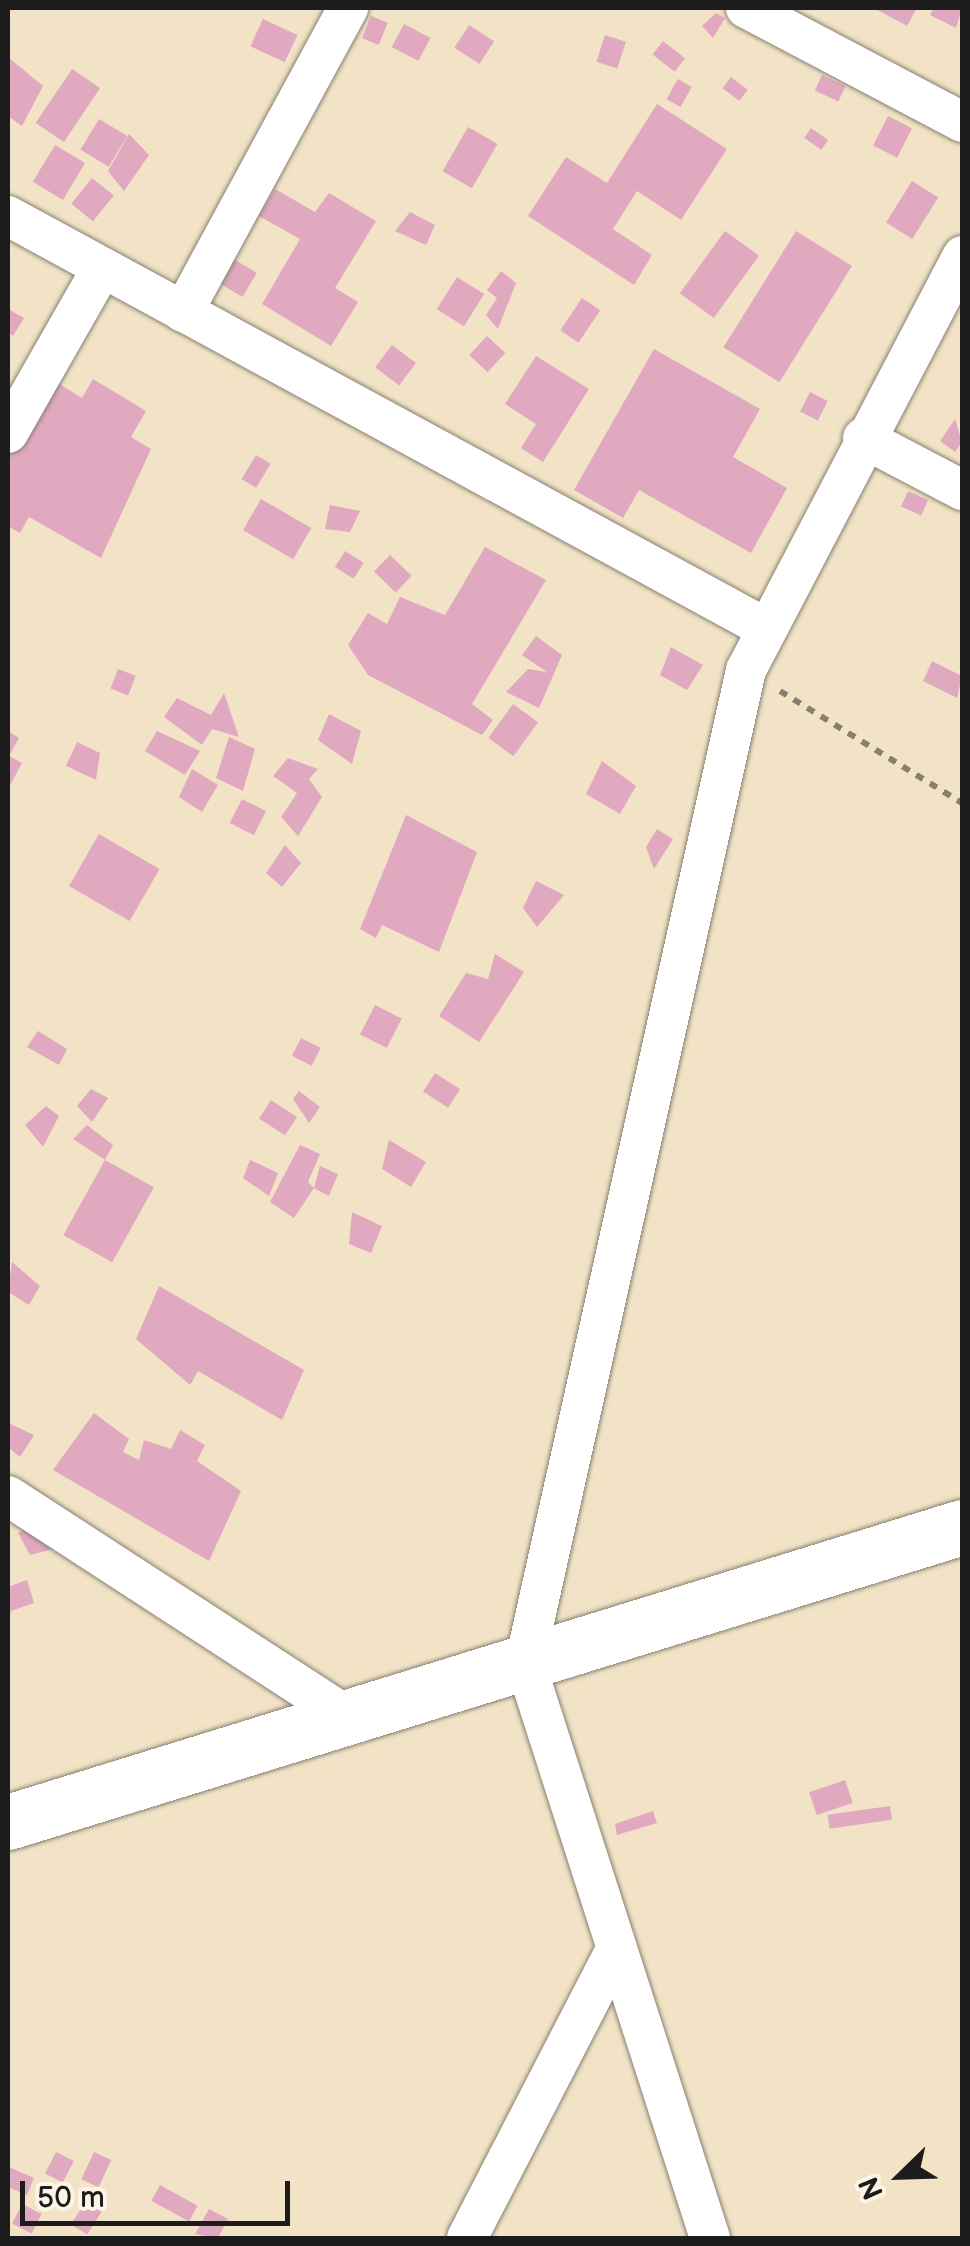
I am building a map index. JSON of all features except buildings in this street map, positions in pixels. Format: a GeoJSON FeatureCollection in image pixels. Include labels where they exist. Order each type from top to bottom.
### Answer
{"type":"FeatureCollection","features":[{"type":"Feature","properties":{"kind":"street"},"geometry":{"type":"LineString","coordinates":[[183,312],[348,8]]}},
{"type":"Feature","properties":{"kind":"street"},"geometry":{"type":"LineString","coordinates":[[746,8],[962,122]]}},
{"type":"Feature","properties":{"kind":"street"},"geometry":{"type":"LineString","coordinates":[[8,216],[762,626]]}},
{"type":"Feature","properties":{"kind":"street"},"geometry":{"type":"LineString","coordinates":[[710,2238],[526,1662],[746,670],[762,626],[962,256]]}},
{"type":"Feature","properties":{"kind":"street"},"geometry":{"type":"LineString","coordinates":[[8,433],[102,268]]}},
{"type":"Feature","properties":{"kind":"street"},"geometry":{"type":"LineString","coordinates":[[863,438],[962,490]]}},
{"type":"Feature","properties":{"kind":"street"},"geometry":{"type":"LineString","coordinates":[[8,1496],[348,1717]]}},
{"type":"Feature","properties":{"kind":"street"},"geometry":{"type":"LineString","coordinates":[[8,1822],[962,1527]]}},
{"type":"Feature","properties":{"kind":"street"},"geometry":{"type":"LineString","coordinates":[[467,2238],[615,1950]]}},
{"type":"Feature","properties":{"kind":"path"},"geometry":{"type":"LineString","coordinates":[[746,670],[962,803]]}}]}
